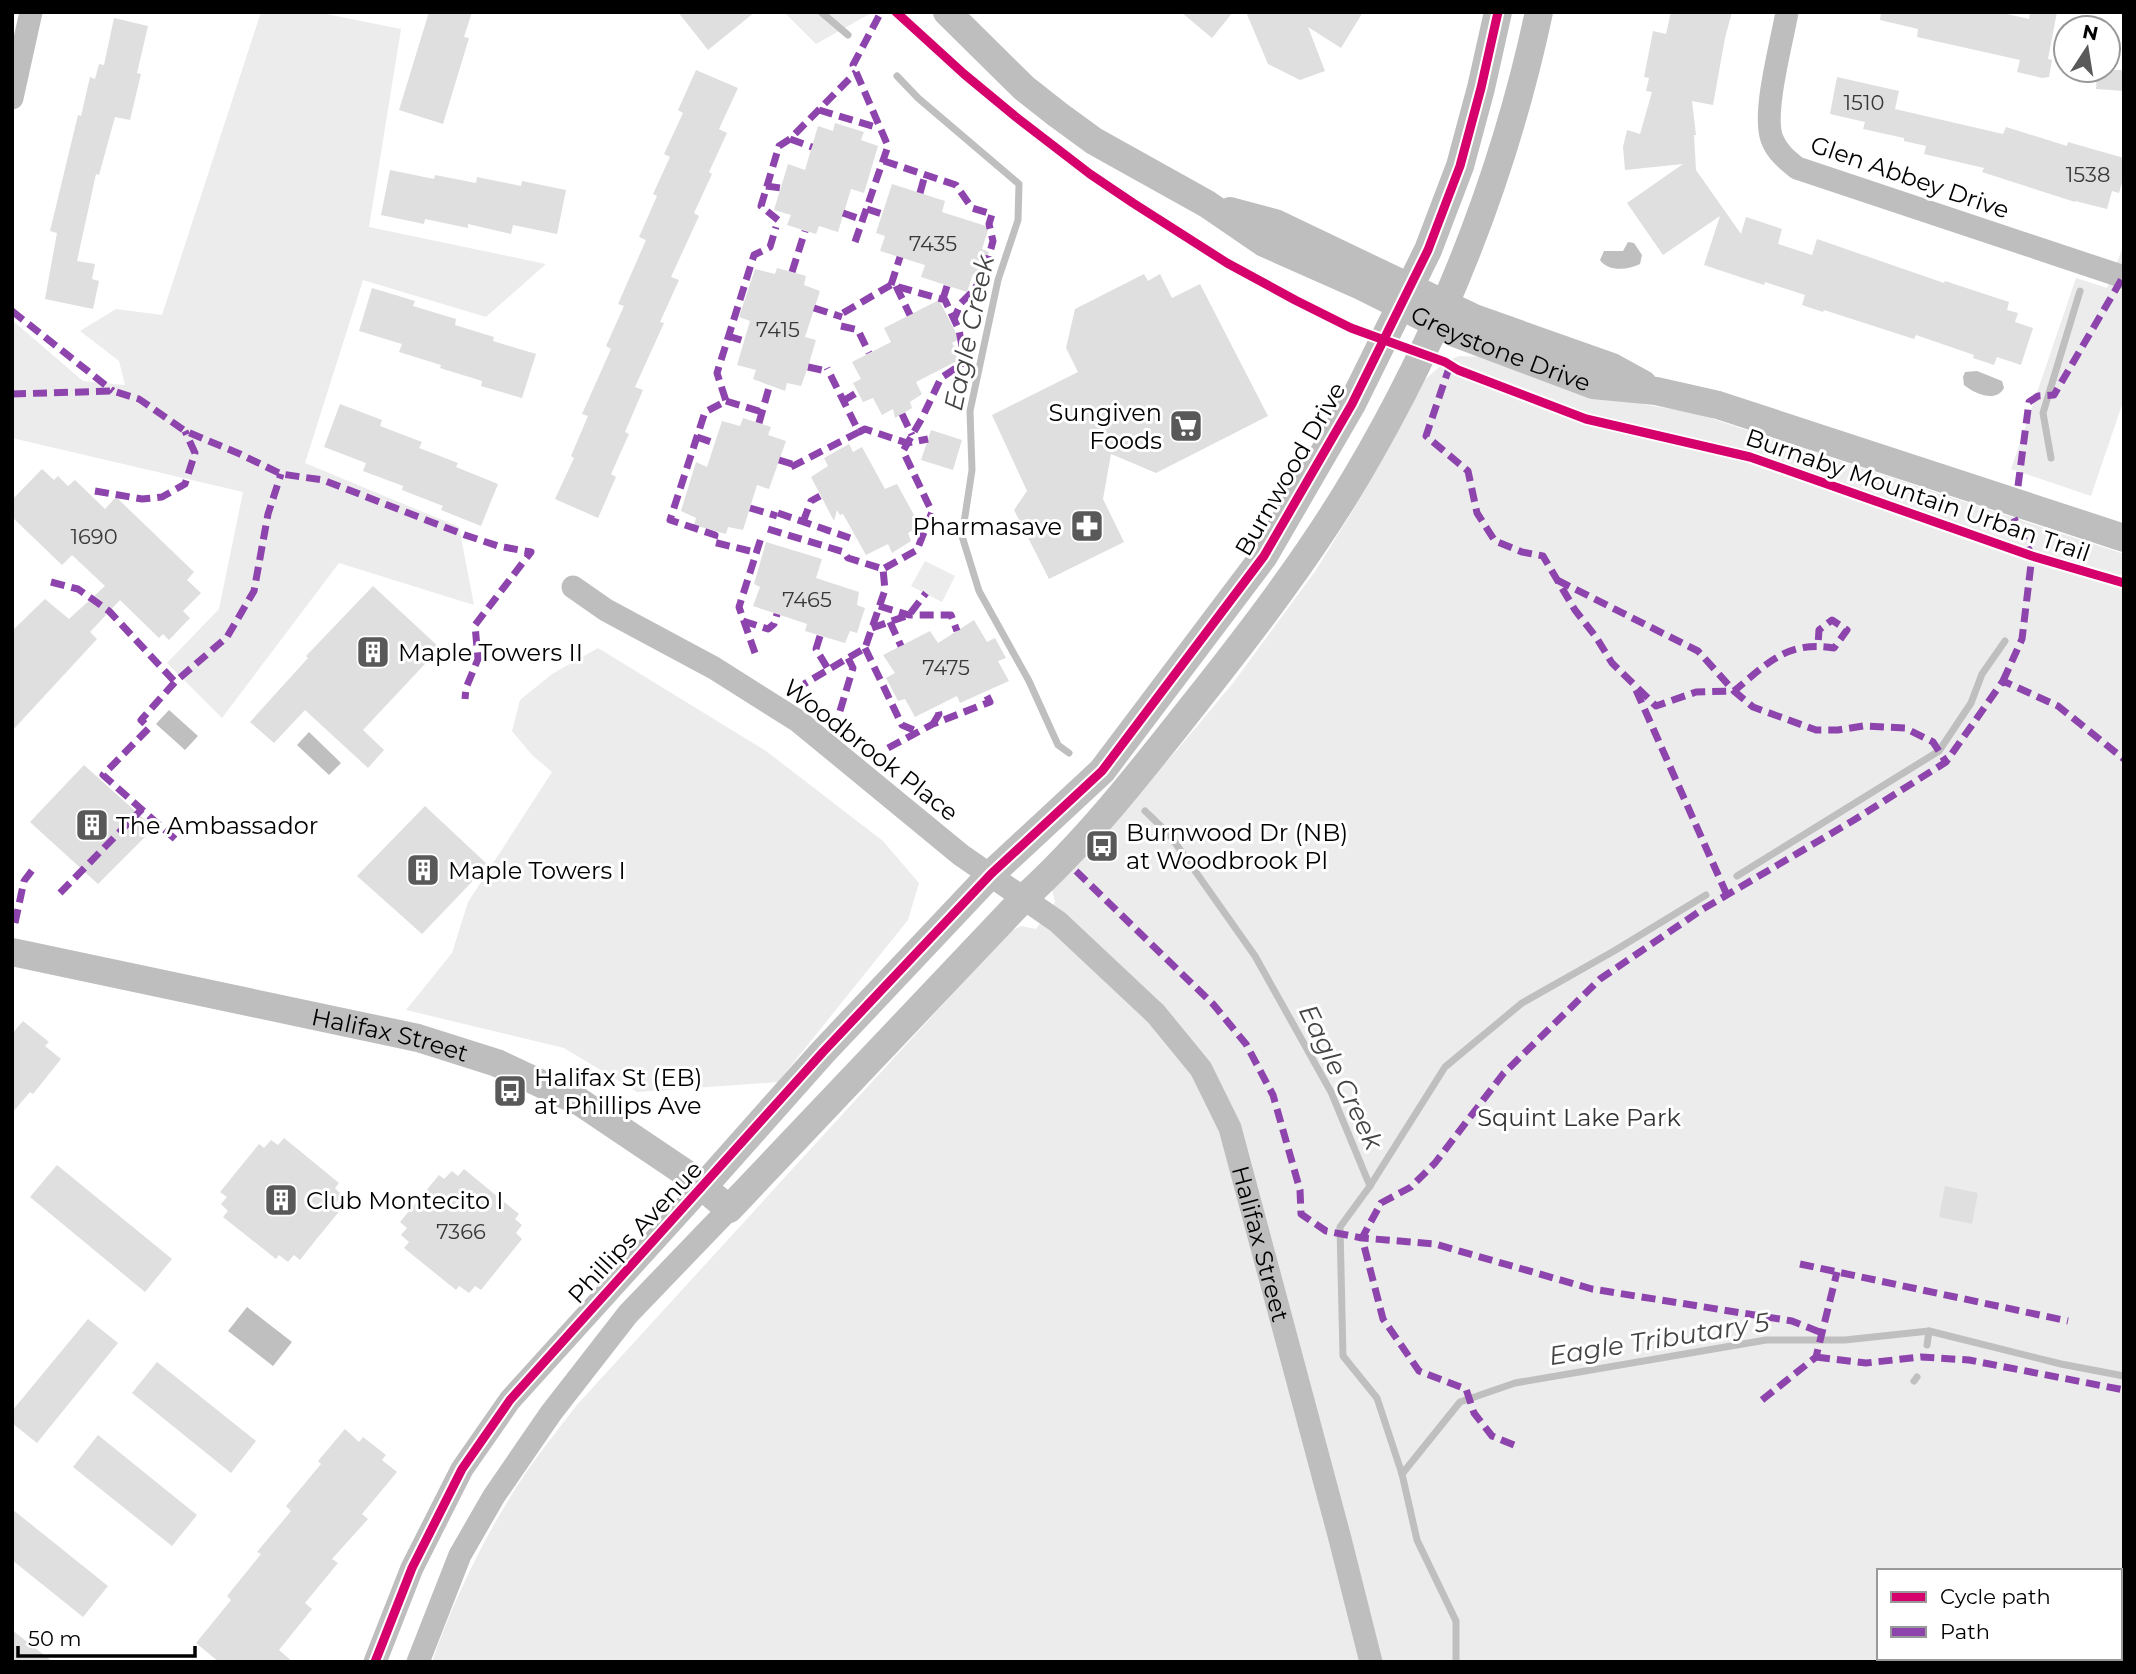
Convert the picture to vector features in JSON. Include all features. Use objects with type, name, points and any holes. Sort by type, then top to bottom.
[{"type":"street","points":[[12,98],[31,12]]},
{"type":"street","name":"Greystone Drive","points":[[947,12],[1024,88],[1058,114],[1123,158],[1207,204],[1264,243],[1407,298],[1441,314],[1474,318],[1612,367],[1656,391],[1718,405],[2124,538]]},
{"type":"street","name":"Burnwood Drive","points":[[992,874],[1102,771],[1264,556],[1304,489],[1407,298],[1428,250],[1460,166],[1498,12]]},
{"type":"street","points":[[1024,898],[1125,790],[1238,649],[1299,566],[1355,480],[1441,314],[1490,188],[1524,74],[1539,12]]},
{"type":"street","name":"Glen Abbey Drive","points":[[1787,12],[1770,109],[1771,138],[1782,156],[1797,168],[2124,277]]},
{"type":"street","name":"Woodbrook Place","points":[[573,587],[606,610],[714,668],[798,721],[961,855],[1024,898]]},
{"type":"street","name":"Phillips Avenue","points":[[375,1662],[418,1556],[462,1469],[503,1410],[579,1321],[823,1052],[992,874]]},
{"type":"street","name":"Phillips Avenue","points":[[418,1662],[460,1555],[494,1496],[551,1413],[628,1314],[1024,898]]},
{"type":"street","name":"Halifax Street","points":[[1024,898],[1059,922],[1156,1014],[1201,1069],[1230,1128],[1371,1662]]},
{"type":"street","name":"Halifax Street","points":[[12,952],[418,1038],[497,1063],[580,1102],[703,1187],[729,1209]]},
{"type":"green space","points":[[261,12],[316,12],[401,29],[369,227],[546,264],[486,317],[363,280],[305,463],[459,527],[474,605],[339,563],[222,718],[167,663],[219,609],[243,492],[12,438],[12,320],[83,381],[125,385],[119,361],[80,331],[116,309],[162,315]]},
{"type":"green space","points":[[784,12],[873,12],[816,44]]},
{"type":"green space","points":[[2124,244],[2124,399],[2091,496],[2011,469],[2076,278],[2107,288]]},
{"type":"green space","name":"Squint Lake Park","points":[[1459,356],[1483,357],[1624,401],[1695,413],[2124,554],[2124,1662],[432,1662],[461,1590],[496,1521],[529,1468],[575,1407],[1009,932],[1021,926],[1036,929],[1055,902],[1052,890],[1233,683],[1316,570],[1364,492],[1422,382],[1445,362]]},
{"type":"green space","points":[[925,561],[955,576],[942,602],[911,586]]},
{"type":"green space","points":[[598,648],[766,751],[883,841],[919,883],[908,920],[778,1082],[637,1092],[564,1048],[406,1010],[452,953],[468,902],[552,772],[532,755],[512,731],[520,700],[552,674]]},
{"type":"shaded area","points":[[1628,242],[1634,243],[1642,255],[1640,264],[1618,269],[1608,267],[1600,260],[1604,251],[1623,251]]},
{"type":"shaded area","points":[[1977,371],[2002,381],[2004,388],[1996,395],[1985,396],[1964,385],[1965,372]]},
{"type":"shaded area","points":[[169,710],[198,736],[185,750],[156,724]]},
{"type":"shaded area","points":[[309,732],[341,763],[329,775],[297,745]]},
{"type":"shaded area","points":[[247,1307],[292,1342],[273,1366],[228,1331]]},
{"type":"building","points":[[429,12],[472,12],[464,37],[469,38],[443,124],[399,110]]},
{"type":"building","points":[[678,12],[755,12],[708,50]]},
{"type":"building","points":[[1181,12],[1233,12],[1212,38]]},
{"type":"building","points":[[1246,12],[1363,12],[1341,48],[1308,27],[1325,71],[1300,80],[1268,64]]},
{"type":"building","points":[[1671,12],[1732,12],[1713,105],[1692,101],[1696,170],[1741,234],[1746,217],[1782,229],[1778,244],[1812,255],[1817,239],[1944,283],[1945,281],[2009,302],[2007,310],[2018,313],[2015,322],[2033,328],[2021,365],[1997,357],[1994,365],[1973,358],[1974,355],[1916,335],[1914,339],[1824,310],[1823,312],[1802,305],[1805,295],[1704,265],[1720,216],[1663,255],[1627,203],[1683,164],[1625,170],[1623,147],[1627,130],[1640,134],[1652,92],[1646,91],[1649,78],[1644,77],[1653,31],[1666,34]]},
{"type":"building","points":[[1881,12],[1998,12],[2029,19],[2030,12],[2057,12],[2052,14],[2052,38],[2048,59],[2052,60],[2049,77],[2017,72],[2020,60],[1917,37],[1918,29],[1880,20]]},
{"type":"building","points":[[114,18],[148,26],[137,73],[141,74],[130,120],[115,117],[99,175],[96,174],[77,261],[95,264],[92,279],[99,281],[93,309],[45,299],[57,233],[50,231],[78,115],[81,116],[90,77],[95,79],[99,64],[104,65]]},
{"type":"building","points":[[696,70],[738,88],[719,129],[727,133],[694,213],[699,216],[671,277],[679,280],[660,322],[664,323],[635,387],[643,390],[625,432],[629,434],[611,474],[616,477],[598,518],[555,499],[574,458],[571,456],[588,416],[582,414],[611,349],[606,346],[624,306],[618,304],[646,240],[639,237],[657,196],[653,194],[670,157],[664,154],[683,113],[678,110]]},
{"type":"building","points":[[2124,70],[2124,91],[2096,89],[2096,84],[2122,84]]},
{"type":"building","points":[[1837,77],[1899,91],[1895,109],[2003,134],[2006,127],[2067,146],[2068,142],[2124,158],[2124,176],[2119,193],[2112,191],[2107,209],[2075,202],[1982,172],[1984,168],[1924,154],[1926,146],[1904,141],[1904,138],[1863,129],[1865,122],[1830,114]]},
{"type":"building","points":[[835,123],[864,132],[861,140],[878,146],[864,193],[851,189],[838,232],[819,226],[816,234],[787,225],[791,215],[774,210],[788,164],[805,170],[818,126],[833,131]]},
{"type":"building","points":[[390,170],[434,179],[435,175],[476,183],[477,177],[521,186],[522,181],[566,190],[557,234],[513,225],[511,234],[468,224],[468,228],[425,219],[424,224],[381,215]]},
{"type":"building","points":[[892,184],[945,201],[942,212],[989,227],[982,249],[989,252],[981,277],[973,274],[967,292],[921,277],[925,265],[880,251],[885,236],[876,233]]},
{"type":"building","points":[[777,268],[806,276],[804,285],[820,291],[805,337],[816,340],[808,367],[801,386],[787,383],[785,391],[753,379],[756,370],[737,365],[750,321],[739,317],[755,269],[775,274]]},
{"type":"building","points":[[1144,274],[1148,281],[1160,274],[1172,298],[1200,284],[1268,416],[1156,473],[1111,454],[1103,499],[1124,542],[1049,579],[1014,510],[1027,491],[992,415],[1078,372],[1066,348],[1075,309]]},
{"type":"building","points":[[372,288],[415,301],[413,306],[456,319],[455,325],[494,337],[493,341],[536,354],[522,398],[481,386],[482,381],[399,352],[402,344],[359,331]]},
{"type":"building","points":[[939,300],[959,339],[952,343],[961,359],[916,382],[922,394],[910,402],[912,408],[895,418],[893,409],[882,415],[873,398],[863,402],[853,383],[861,379],[852,362],[891,342],[884,328]]},
{"type":"building","points":[[340,404],[382,420],[380,426],[422,442],[419,448],[458,463],[456,467],[498,484],[481,526],[441,510],[443,506],[402,490],[403,486],[363,471],[366,463],[324,447]]},
{"type":"building","points":[[743,418],[771,427],[768,435],[786,441],[769,489],[757,485],[743,530],[728,527],[726,534],[694,525],[696,518],[681,511],[696,462],[707,467],[722,421],[740,426]]},
{"type":"building","points":[[931,430],[962,440],[953,470],[921,460]]},
{"type":"building","points":[[849,444],[853,452],[862,447],[885,489],[897,484],[920,526],[908,533],[911,541],[892,553],[888,544],[866,555],[843,514],[840,515],[837,510],[834,521],[811,477],[828,466],[824,458]]},
{"type":"building","points":[[42,469],[54,480],[58,476],[68,486],[75,480],[105,509],[116,497],[194,572],[187,580],[201,593],[183,611],[190,618],[169,640],[163,634],[159,638],[120,600],[90,632],[97,639],[12,731],[12,631],[45,599],[69,619],[105,586],[72,555],[62,565],[12,517],[12,500]]},
{"type":"building","points":[[766,542],[822,559],[816,578],[859,592],[857,605],[865,608],[857,633],[850,631],[845,643],[805,631],[807,624],[753,606],[760,587],[754,584]]},
{"type":"building","name":"Maple Towers II","points":[[373,586],[440,648],[363,730],[384,750],[368,768],[305,710],[274,743],[250,722],[308,658],[306,656]]},
{"type":"building","points":[[974,620],[987,642],[995,638],[1006,658],[998,661],[1009,681],[960,703],[957,696],[915,717],[905,699],[898,701],[886,678],[895,673],[883,655],[930,631],[938,643]]},
{"type":"building","name":"The Ambassador","points":[[84,765],[154,828],[98,884],[30,822]]},
{"type":"building","name":"Maple Towers I","points":[[425,806],[488,865],[422,934],[357,876]]},
{"type":"building","points":[[23,1021],[49,1042],[45,1046],[61,1059],[33,1094],[30,1092],[12,1113],[12,1034]]},
{"type":"building","name":"Club Montecito I","points":[[284,1138],[339,1183],[335,1188],[342,1195],[336,1203],[342,1208],[300,1260],[294,1255],[288,1262],[279,1255],[276,1259],[223,1217],[228,1211],[221,1204],[227,1197],[220,1192],[259,1144],[264,1148],[271,1140],[278,1145]]},
{"type":"building","points":[[57,1165],[172,1259],[145,1292],[30,1197]]},
{"type":"building","points":[[464,1169],[519,1214],[515,1219],[522,1225],[516,1233],[522,1239],[481,1290],[475,1286],[469,1293],[459,1286],[456,1290],[404,1248],[409,1242],[401,1235],[407,1228],[400,1222],[439,1175],[444,1179],[452,1171],[458,1176]]},
{"type":"building","points":[[1945,1186],[1978,1193],[1972,1224],[1939,1217]]},
{"type":"building","points":[[88,1319],[118,1343],[37,1443],[12,1423],[12,1411]]},
{"type":"building","points":[[157,1362],[256,1441],[231,1473],[132,1393]]},
{"type":"building","points":[[345,1429],[359,1442],[363,1437],[386,1455],[382,1460],[397,1472],[362,1514],[368,1519],[332,1559],[338,1563],[305,1603],[312,1609],[279,1650],[293,1662],[219,1662],[196,1643],[231,1600],[227,1596],[261,1554],[257,1552],[291,1511],[286,1506],[321,1464],[318,1461]]},
{"type":"building","points":[[98,1435],[197,1515],[172,1546],[73,1467]]},
{"type":"building","points":[[12,1509],[108,1586],[83,1617],[12,1560]]},
{"type":"building","points":[[12,1630],[53,1662],[12,1662]]},
{"type":"waterway","name":"Eagle Creek","points":[[821,12],[848,35]]},
{"type":"waterway","name":"Eagle Creek","points":[[897,76],[918,98],[1019,184],[1018,220],[998,280],[970,411],[972,470],[962,536],[979,591],[1029,681],[1058,745],[1069,753]]},
{"type":"waterway","points":[[2051,458],[2043,413],[2080,291]]},
{"type":"waterway","points":[[1737,876],[1939,751],[1971,703],[1982,674],[2005,641]]},
{"type":"waterway","name":"Eagle Creek","points":[[1145,811],[1169,834],[1255,956],[1331,1092],[1370,1186]]},
{"type":"waterway","name":"Eagle Creek","points":[[1456,1662],[1456,1621],[1417,1540],[1402,1474],[1377,1398],[1343,1356],[1340,1227],[1370,1186],[1445,1067],[1522,1003],[1706,895]]},
{"type":"waterway","points":[[1927,1345],[1929,1331]]},
{"type":"waterway","name":"Eagle Tributary 5","points":[[1402,1474],[1460,1402],[1515,1383],[1766,1340],[1845,1340],[1929,1331],[2061,1364],[2124,1376]]},
{"type":"waterway","points":[[1914,1381],[1917,1377]]},
{"type":"marked path","points":[[855,242],[888,146],[853,65],[881,12]]},
{"type":"marked path","points":[[778,220],[761,206],[779,146],[790,139],[856,72]]},
{"type":"marked path","points":[[819,110],[879,128]]},
{"type":"marked path","points":[[790,139],[812,147]]},
{"type":"marked path","points":[[884,161],[956,185],[972,208],[992,214],[989,224],[993,241],[984,274],[974,290],[961,303],[954,319]]},
{"type":"marked path","points":[[920,193],[925,175]]},
{"type":"marked path","points":[[766,186],[781,188]]},
{"type":"marked path","points":[[867,209],[882,214]]},
{"type":"marked path","points":[[843,213],[863,220]]},
{"type":"marked path","points":[[750,551],[713,542],[715,535],[670,520],[705,412],[726,401],[717,373],[754,255],[770,247],[776,227]]},
{"type":"marked path","points":[[792,272],[805,231]]},
{"type":"marked path","points":[[891,285],[900,257]]},
{"type":"marked path","points":[[2018,486],[2029,402],[2038,396],[2054,395],[2123,277]]},
{"type":"marked path","points":[[843,313],[891,285],[945,300],[959,330],[965,362],[941,378],[903,451],[932,512],[917,550],[883,569]]},
{"type":"marked path","points":[[896,286],[910,315]]},
{"type":"marked path","points":[[943,299],[947,286]]},
{"type":"marked path","points":[[814,308],[842,317]]},
{"type":"marked path","points":[[12,311],[113,391]]},
{"type":"marked path","points":[[841,326],[858,330],[869,353]]},
{"type":"marked path","points":[[728,336],[744,341]]},
{"type":"marked path","points":[[1450,365],[1426,436],[1468,471],[1477,513],[1495,541],[1522,552],[1543,556],[1575,610],[1612,663],[1656,706],[1696,692],[1734,691],[1753,707],[1816,730],[1863,726],[1905,728],[1933,742],[1946,762]]},
{"type":"marked path","points":[[808,367],[826,371]]},
{"type":"marked path","points":[[791,467],[859,432],[827,368]]},
{"type":"marked path","points":[[759,423],[770,384]]},
{"type":"marked path","points":[[12,394],[113,391],[139,399],[185,431],[281,474],[323,480],[465,535],[498,546],[531,552],[475,625],[478,659],[466,688],[465,699]]},
{"type":"marked path","points":[[843,401],[858,392]]},
{"type":"marked path","points":[[726,401],[762,412]]},
{"type":"marked path","points":[[902,414],[912,435]]},
{"type":"marked path","points":[[859,432],[865,429],[907,443],[928,439]]},
{"type":"marked path","points":[[95,491],[142,499],[162,497],[185,484],[195,453],[185,431]]},
{"type":"marked path","points":[[697,437],[714,443]]},
{"type":"marked path","points":[[779,460],[792,464]]},
{"type":"marked path","points":[[175,839],[103,775],[149,728],[141,720],[175,682],[227,637],[254,591],[268,514],[281,474]]},
{"type":"marked path","points":[[803,522],[811,501],[820,496]]},
{"type":"marked path","points":[[750,508],[777,516]]},
{"type":"marked path","points":[[778,513],[850,538]]},
{"type":"marked path","points":[[2003,681],[2022,639],[2032,556],[2014,518]]},
{"type":"marked path","points":[[768,529],[844,552],[848,558],[883,569],[885,590],[865,648],[804,684]]},
{"type":"marked path","points":[[755,653],[739,607],[761,538]]},
{"type":"marked path","points":[[1557,580],[1698,651],[1734,691],[1768,663],[1790,651],[1818,646],[1834,648],[1847,630],[1832,620],[1819,630],[1818,645]]},
{"type":"marked path","points":[[51,582],[78,589],[109,611],[175,682]]},
{"type":"marked path","points":[[872,628],[909,615],[926,593]]},
{"type":"marked path","points":[[879,606],[909,615],[951,615],[957,631]]},
{"type":"marked path","points":[[743,621],[768,629],[774,624],[777,614]]},
{"type":"marked path","points":[[890,622],[901,646]]},
{"type":"marked path","points":[[820,636],[816,649],[828,669]]},
{"type":"marked path","points":[[865,648],[902,725],[918,732]]},
{"type":"marked path","points":[[840,711],[853,668],[848,658]]},
{"type":"marked path","points":[[1514,1445],[1492,1436],[1474,1413],[1466,1389],[1419,1371],[1383,1319],[1362,1238],[1381,1203],[1411,1187],[1435,1163],[1503,1074],[1600,979],[1703,909],[1946,762],[2003,681],[2058,706],[2124,759]]},
{"type":"marked path","points":[[1636,690],[1727,895]]},
{"type":"marked path","points":[[888,748],[933,724],[990,702],[985,692]]},
{"type":"marked path","points":[[933,724],[939,714],[937,706]]},
{"type":"marked path","points":[[60,893],[142,809]]},
{"type":"marked path","points":[[15,923],[24,881],[33,869]]},
{"type":"marked path","points":[[1076,871],[1213,1004],[1246,1044],[1273,1095],[1300,1190],[1301,1214],[1326,1231],[1362,1238],[1435,1244],[1592,1289],[1792,1321],[1822,1333]]},
{"type":"marked path","points":[[1800,1264],[2068,1321]]},
{"type":"marked path","points":[[1762,1400],[1816,1357],[1837,1272]]},
{"type":"marked path","points":[[1816,1357],[1866,1363],[1921,1357],[1969,1360],[2124,1390]]},
{"type":"cycle path","name":"Burnaby Mountain Urban Trail","points":[[896,12],[964,74],[1090,174],[1227,263],[1351,328],[1445,362],[1458,370],[1586,419],[1750,457],[2032,556],[2124,583]]},
{"type":"cycle path","points":[[375,1662],[412,1568],[462,1469],[510,1400],[823,1052],[991,874],[1102,771],[1264,556],[1352,404],[1428,250],[1460,166],[1498,12]]},
{"type":"place","name":"Sungiven Foods","points":[[1186,426]]},
{"type":"place","name":"Pharmasave","points":[[1087,526]]},
{"type":"place","name":"Maple Towers II","points":[[373,652]]},
{"type":"place","name":"The Ambassador","points":[[92,825]]},
{"type":"place","name":"Burnwood Dr (NB) at Woodbrook Pl","points":[[1102,846]]},
{"type":"place","name":"Maple Towers I","points":[[423,870]]},
{"type":"place","name":"Halifax St (EB) at Phillips Ave","points":[[510,1091]]},
{"type":"place","name":"Club Montecito I","points":[[281,1200]]}]
